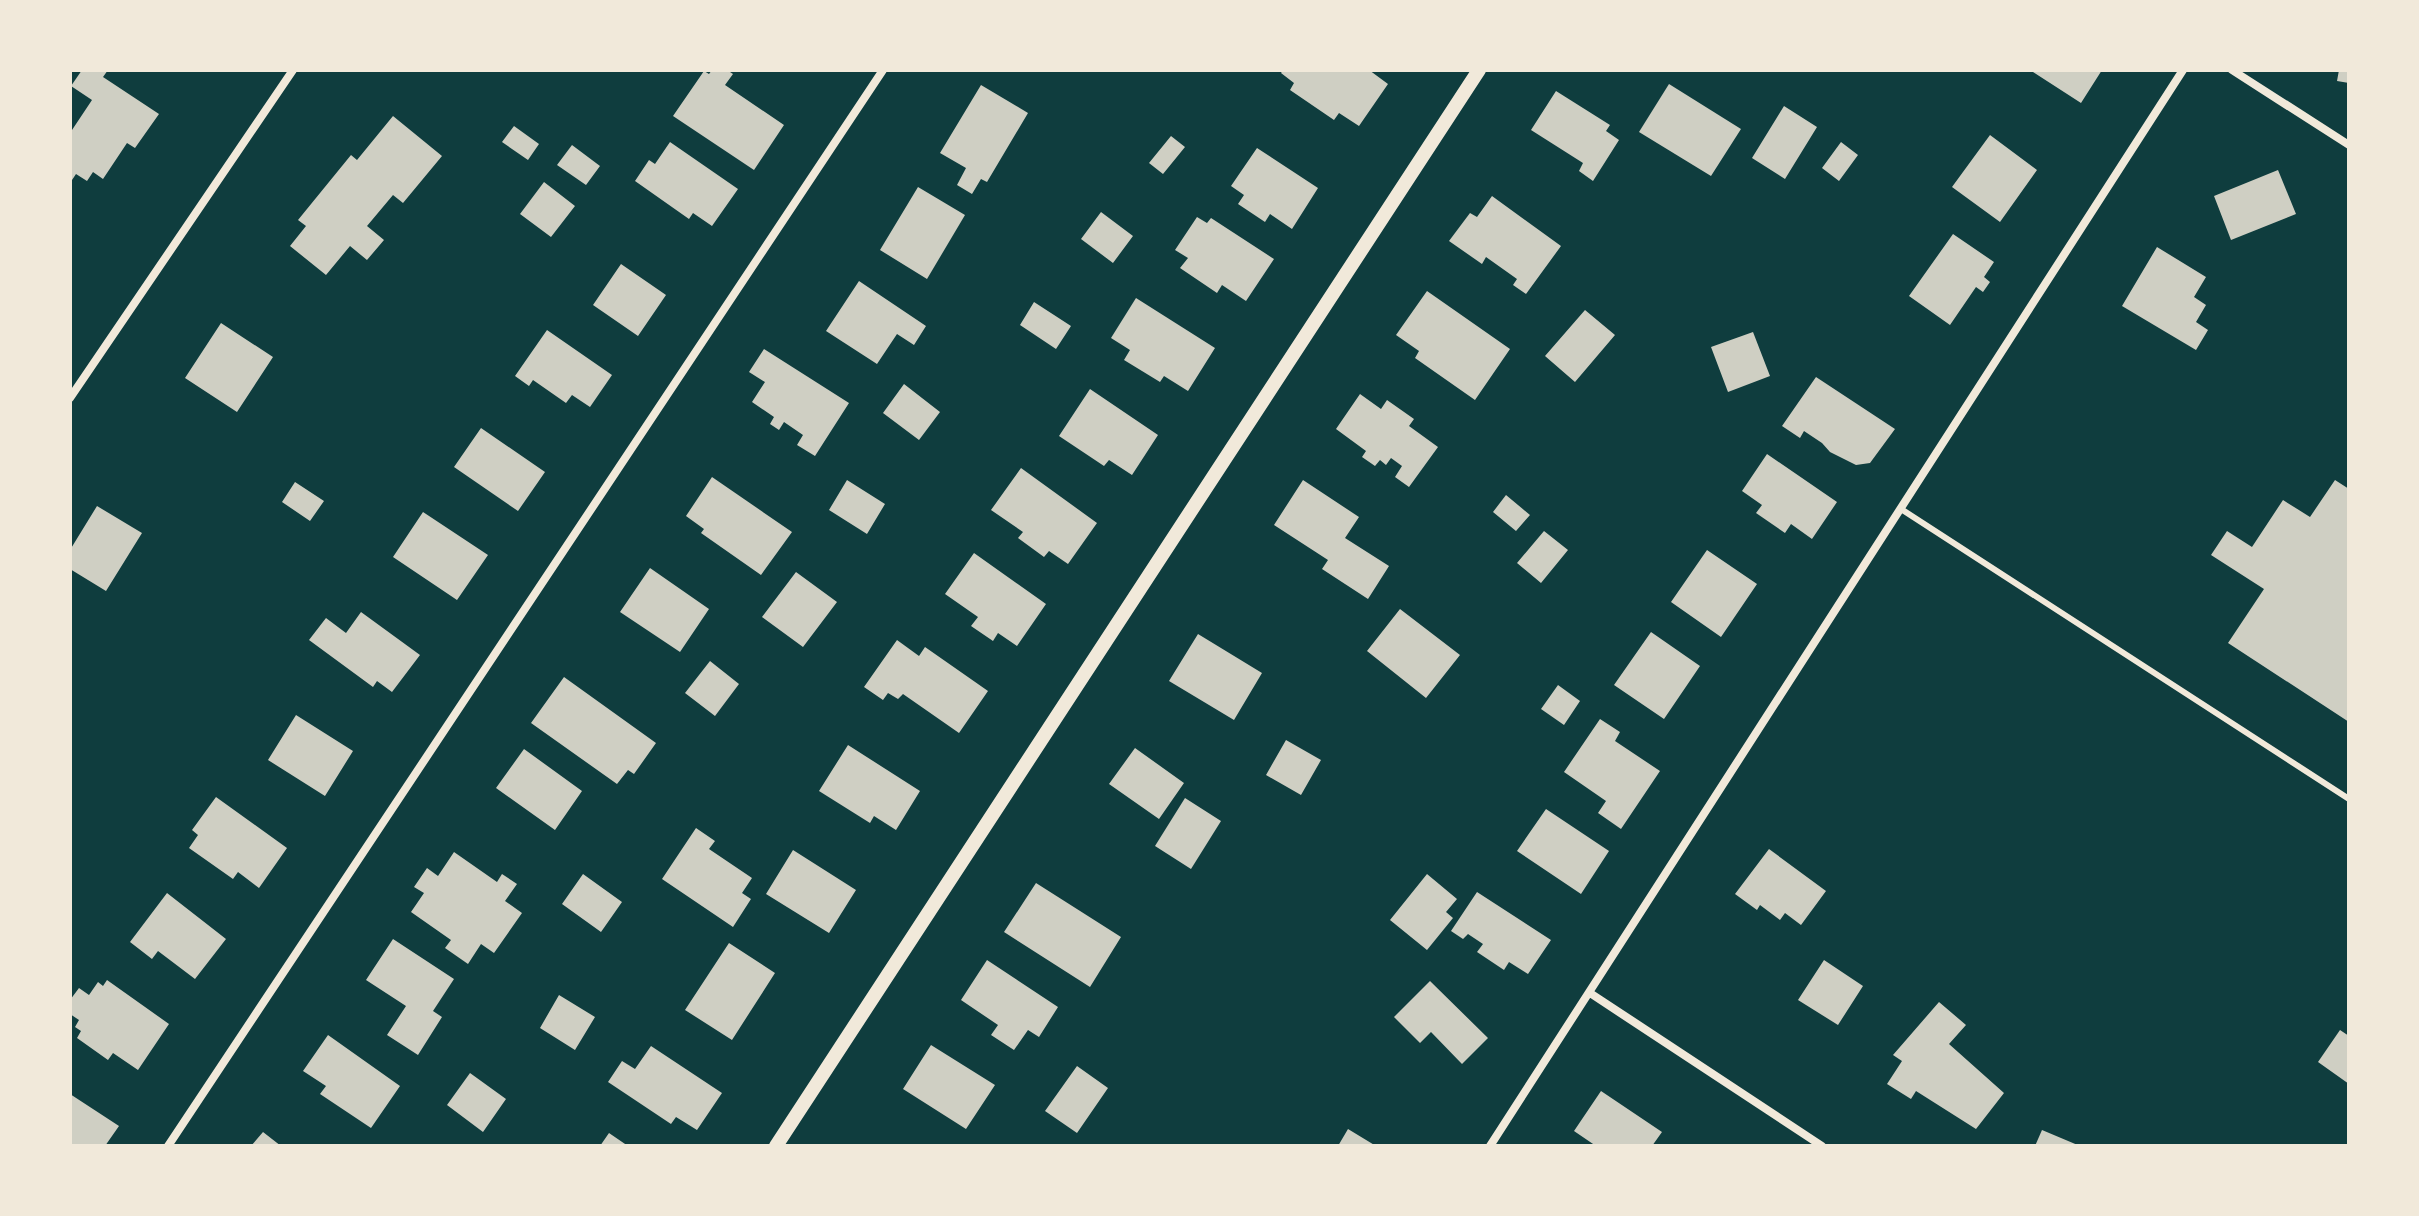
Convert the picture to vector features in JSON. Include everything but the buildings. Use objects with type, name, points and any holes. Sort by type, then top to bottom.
[{"type":"street","points":[[70,398],[293,70]]},
{"type":"street","points":[[168,1146],[883,70]]},
{"type":"street","points":[[776,1146],[1479,70]]},
{"type":"street","points":[[1490,1146],[2183,70]]},
{"type":"street","points":[[2232,70],[2349,145]]},
{"type":"street","points":[[1590,993],[1822,1146]]},
{"type":"lane","points":[[1901,509],[2349,799]]}]
